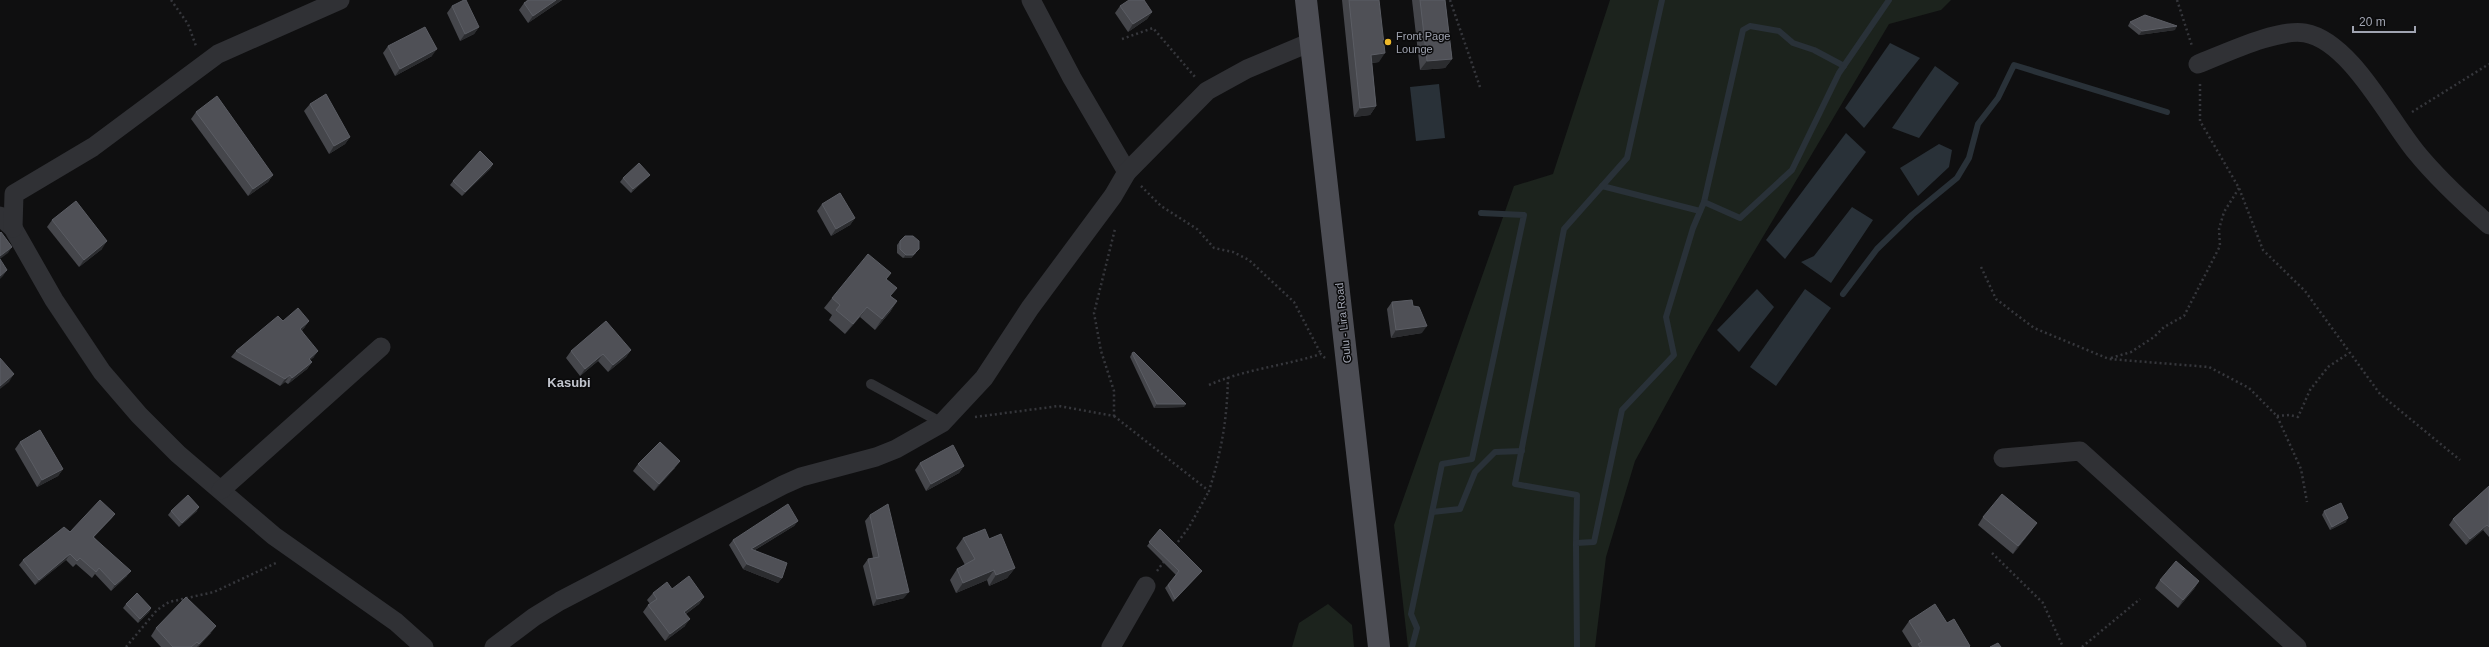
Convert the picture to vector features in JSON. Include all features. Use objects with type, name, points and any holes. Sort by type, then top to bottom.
[{"type":"main road","name":"Gulu - Lira Road","points":[[1306,0],[1312,42],[1379,647]]},
{"type":"street","points":[[340,0],[235,45],[203,65],[93,147],[7,197],[6,222],[54,300],[102,372],[161,437],[221,490],[296,552],[396,622],[424,647]]},
{"type":"street","points":[[1031,0],[1072,78],[1127,172]]},
{"type":"street","points":[[2198,64],[2257,41],[2296,32],[2306,33],[2338,49],[2358,70],[2416,152],[2445,184],[2489,224]]},
{"type":"street","points":[[494,647],[534,616],[560,601],[783,485],[801,477],[876,457],[896,449],[942,423],[984,378],[1030,308],[1113,196],[1127,172],[1207,91],[1247,69],[1312,42]]},
{"type":"street","points":[[221,490],[381,348]]},
{"type":"street","points":[[2003,458],[2080,451],[2297,647]]},
{"type":"street","points":[[1111,647],[1146,586]]},
{"type":"lane","points":[[871,384],[942,423]]},
{"type":"path","points":[[171,0],[188,24],[203,65]]},
{"type":"path","points":[[1450,0],[1480,88]]},
{"type":"path","points":[[2177,0],[2198,64],[2200,121],[2239,188],[2262,250],[2305,291],[2380,394],[2460,460]]},
{"type":"path","points":[[1122,39],[1152,28],[1207,91]]},
{"type":"path","points":[[2395,123],[2489,64]]},
{"type":"path","points":[[1127,172],[1160,206],[1197,229],[1214,248],[1233,252],[1254,265],[1294,302],[1321,354],[1350,385]]},
{"type":"path","points":[[2109,359],[2131,352],[2154,337],[2164,327],[2184,316],[2220,246],[2219,229],[2224,212],[2239,188]]},
{"type":"path","points":[[1113,196],[1114,235],[1094,313],[1101,350],[1114,391],[1114,416]]},
{"type":"path","points":[[1981,267],[1996,299],[2034,328],[2109,359],[2208,367],[2249,388],[2276,416],[2301,469],[2307,502]]},
{"type":"path","points":[[2276,416],[2290,415],[2298,417],[2310,390],[2328,367],[2349,352]]},
{"type":"path","points":[[1210,385],[1228,377],[1321,354]]},
{"type":"path","points":[[1173,548],[1189,527],[1209,491],[1221,451],[1227,409],[1228,377]]},
{"type":"path","points":[[942,423],[1000,412],[1059,406],[1114,416],[1209,491]]},
{"type":"path","points":[[126,647],[157,610],[170,602],[214,592],[296,552]]},
{"type":"path","points":[[1992,553],[2042,603],[2063,647]]},
{"type":"path","points":[[1146,586],[1169,554]]},
{"type":"path","points":[[2082,647],[2140,599]]},
{"type":"shaded area","points":[[1610,0],[1951,0],[1941,10],[1889,24],[1697,348],[1635,461],[1606,557],[1595,647],[1408,647],[1394,525],[1514,186],[1553,174]]},
{"type":"shaded area","points":[[1890,43],[1920,58],[1864,128],[1845,108]]},
{"type":"shaded area","points":[[1935,66],[1959,83],[1919,138],[1892,128]]},
{"type":"shaded area","points":[[1439,84],[1445,138],[1416,141],[1410,87]]},
{"type":"shaded area","points":[[1846,133],[1866,152],[1785,259],[1766,240]]},
{"type":"shaded area","points":[[1939,144],[1952,150],[1949,167],[1918,196],[1900,168]]},
{"type":"shaded area","points":[[1852,207],[1873,220],[1831,283],[1801,262],[1814,256]]},
{"type":"shaded area","points":[[1757,289],[1774,307],[1739,352],[1717,330]]},
{"type":"shaded area","points":[[1805,289],[1831,308],[1776,386],[1750,367]]},
{"type":"shaded area","points":[[1328,604],[1352,625],[1354,647],[1292,647],[1299,623]]},
{"type":"building","points":[[466,0],[479,27],[465,34],[452,6]]},
{"type":"building","points":[[529,0],[556,0],[533,16],[524,3]]},
{"type":"building","points":[[1129,0],[1144,0],[1152,12],[1133,24],[1120,6]]},
{"type":"building","points":[[1349,0],[1379,0],[1385,53],[1371,55],[1376,106],[1360,108]]},
{"type":"building","points":[[1420,0],[1445,0],[1452,59],[1427,61]]},
{"type":"building","points":[[2145,15],[2177,26],[2142,31],[2130,22]]},
{"type":"building","points":[[425,27],[437,49],[400,69],[388,46]]},
{"type":"building","points":[[326,94],[350,137],[334,146],[310,104]]},
{"type":"building","points":[[217,96],[273,175],[253,189],[196,112]]},
{"type":"building","points":[[480,151],[493,164],[465,192],[453,181]]},
{"type":"building","points":[[639,163],[650,175],[633,189],[623,178]]},
{"type":"building","points":[[840,193],[855,218],[836,229],[822,204]]},
{"type":"building","points":[[76,201],[107,241],[84,260],[52,220]]},
{"type":"building","points":[[1,232],[12,247],[0,256],[0,233]]},
{"type":"building","points":[[905,236],[913,236],[919,241],[919,249],[913,255],[906,255],[900,249],[900,241]]},
{"type":"building","points":[[868,254],[891,273],[886,279],[897,288],[890,296],[897,301],[882,319],[867,307],[853,324],[836,310],[840,305],[832,298]]},
{"type":"building","points":[[0,259],[7,270],[0,276]]},
{"type":"building","points":[[1412,300],[1413,306],[1419,307],[1427,326],[1396,330],[1392,302]]},
{"type":"building","points":[[298,308],[309,321],[300,329],[318,351],[309,359],[312,362],[292,378],[290,375],[285,379],[236,351],[278,316],[283,321]]},
{"type":"building","points":[[606,321],[631,350],[613,365],[603,354],[585,369],[571,351]]},
{"type":"building","points":[[1134,352],[1186,404],[1157,404],[1132,353]]},
{"type":"building","points":[[0,358],[14,374],[0,386]]},
{"type":"building","points":[[40,430],[63,469],[42,480],[20,442]]},
{"type":"building","points":[[660,442],[680,461],[659,484],[638,464]]},
{"type":"building","points":[[953,445],[964,466],[931,484],[920,463]]},
{"type":"building","points":[[2489,486],[2489,527],[2487,525],[2470,539],[2453,519]]},
{"type":"building","points":[[2002,494],[2037,523],[2018,546],[1983,517]]},
{"type":"building","points":[[188,495],[199,507],[182,523],[171,511]]},
{"type":"building","points":[[100,500],[115,514],[93,537],[131,571],[115,585],[99,568],[96,572],[80,558],[77,561],[70,554],[39,580],[23,560],[64,527],[70,532]]},
{"type":"building","points":[[2341,503],[2348,518],[2332,527],[2324,511]]},
{"type":"building","points":[[788,504],[798,521],[751,549],[787,563],[782,578],[747,564],[733,540]]},
{"type":"building","points":[[888,504],[909,592],[877,599],[868,559],[879,557],[870,515]]},
{"type":"building","points":[[985,529],[989,539],[1001,534],[1015,568],[996,575],[994,570],[963,583],[957,569],[975,559],[963,538]]},
{"type":"building","points":[[1160,529],[1202,571],[1175,599],[1168,585],[1179,571],[1149,542]]},
{"type":"building","points":[[2176,561],[2199,581],[2183,600],[2160,580]]},
{"type":"building","points":[[689,576],[704,597],[684,612],[690,619],[670,634],[648,605],[657,599],[653,593],[667,582],[672,589]]},
{"type":"building","points":[[137,593],[151,608],[140,619],[126,604]]},
{"type":"building","points":[[186,597],[216,626],[199,644],[197,642],[191,647],[173,647],[156,628]]},
{"type":"building","points":[[1935,604],[1947,623],[1954,619],[1970,646],[1969,647],[1920,647],[1918,644],[1922,642],[1909,621]]},
{"type":"building","points":[[1998,643],[2001,647],[1990,647]]},
{"type":"waterway","points":[[1576,543],[1577,495],[1515,484],[1564,229],[1627,158],[1662,0]]},
{"type":"waterway","points":[[1577,647],[1576,543],[1594,542],[1622,410],[1674,355],[1666,317],[1693,228],[1704,202],[1740,218],[1792,170],[1839,73],[1889,0]]},
{"type":"waterway","points":[[1704,202],[1743,30],[1750,26],[1779,31],[1793,43],[1814,50],[1844,66]]},
{"type":"waterway","points":[[1843,294],[1877,249],[1912,215],[1957,178],[1969,158],[1978,124],[1998,98],[2014,65],[2167,112]]},
{"type":"waterway","points":[[1602,186],[1700,211]]},
{"type":"waterway","points":[[1412,647],[1417,628],[1411,614],[1442,464],[1472,459],[1524,215],[1481,213]]},
{"type":"waterway","points":[[1432,512],[1460,509],[1475,472],[1495,452],[1522,451]]},
{"type":"place","name":"Front Page Lounge","points":[[1388,42]]},
{"type":"district","name":"Kasubi","points":[[569,382]]}]
